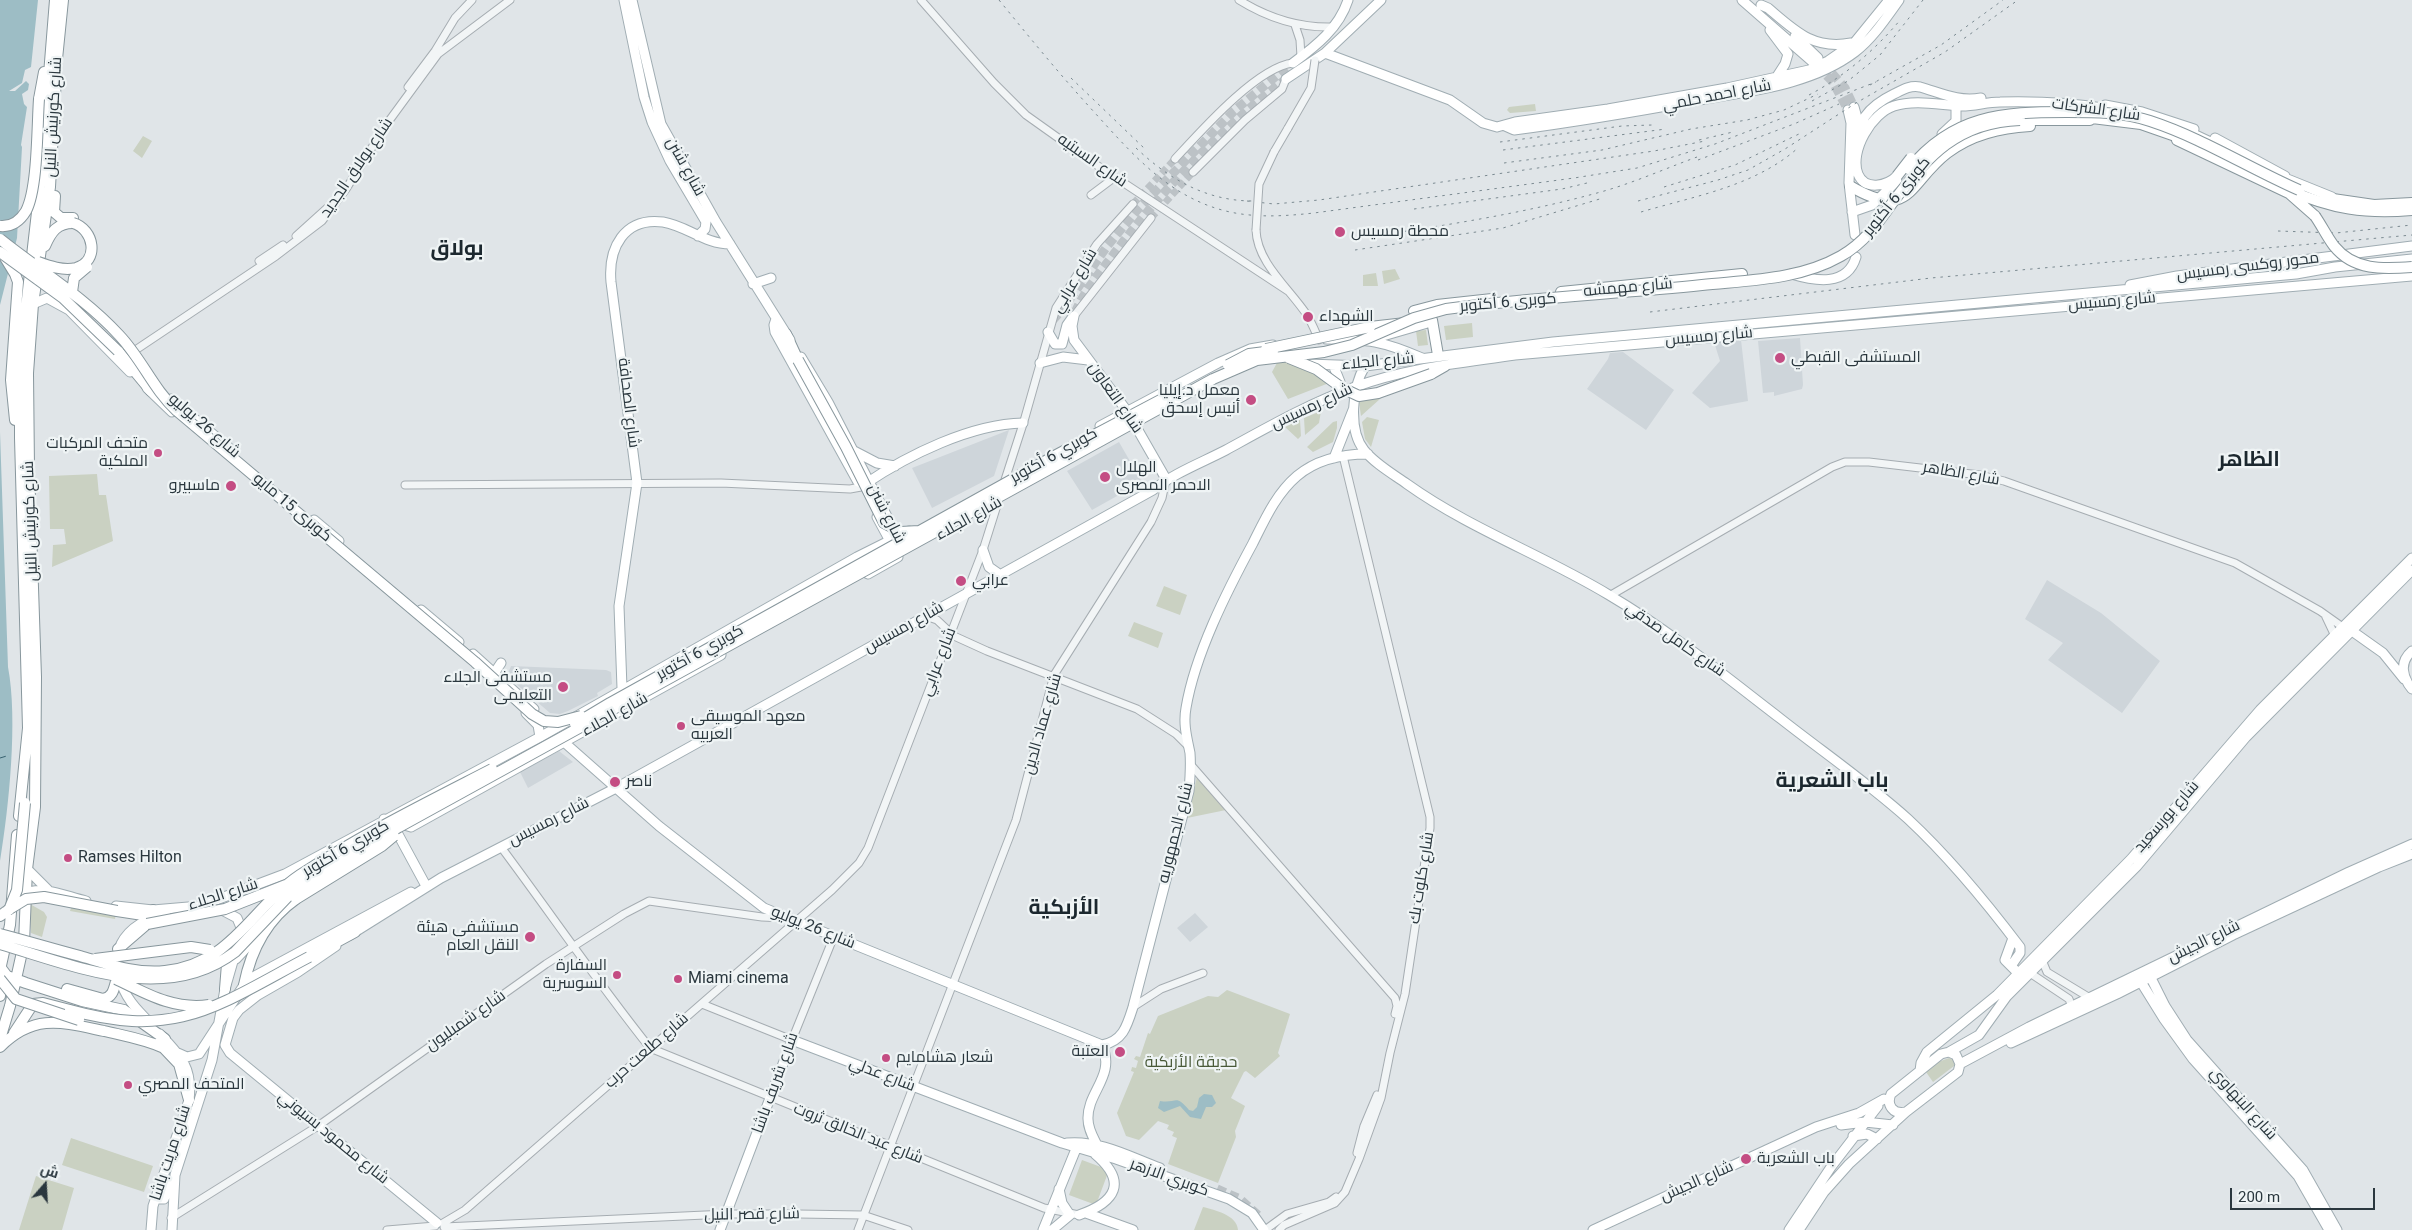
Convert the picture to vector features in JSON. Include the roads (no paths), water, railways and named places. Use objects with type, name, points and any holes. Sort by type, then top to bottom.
[{"type":"highway","name":"شارع كورنيش النيل","points":[[0,1039],[20,978],[26,926],[27,867],[32,841],[36,781],[34,587],[28,398],[33,304],[40,260],[50,52],[55,0]]},
{"type":"highway","name":"شارع كورنيش النيل","points":[[0,969],[10,925],[14,865],[27,746],[27,664],[20,438],[22,339],[45,186],[53,152],[57,59],[63,0]]},
{"type":"highway","points":[[0,226],[14,223],[26,210],[33,174],[39,99],[43,73],[50,52]]},
{"type":"highway","points":[[1850,186],[1880,198],[1899,199],[1909,194],[1936,162],[1972,138],[1998,130],[2030,126],[2074,126],[2087,116],[2074,107],[2020,106],[1976,113],[1936,134],[1919,148],[1896,176]]},
{"type":"highway","name":"كوبرى 6 أكتوبر","points":[[1398,325],[1435,311],[1466,306],[1743,281],[1811,270],[1843,255],[1864,239],[1922,165],[1942,146],[1963,134],[1987,125],[2012,120],[2116,113],[2151,121],[2188,136],[2281,182],[2317,196],[2374,205],[2412,200]]},
{"type":"highway","name":"كوبرى 6 أكتوبر","points":[[1414,311],[1429,306],[1464,301],[1767,272],[1809,264],[1832,254],[1862,232],[1918,159],[1948,133],[1972,122],[1997,115],[2087,116],[2128,125],[2164,135],[2316,206],[2356,216],[2376,218],[2412,215]]},
{"type":"highway","points":[[1681,283],[1766,276],[1812,268],[1845,252],[1869,231],[1920,163],[1940,144],[1968,127],[1997,120],[2027,117],[2106,118],[2141,124],[2192,143],[2291,191],[2337,208],[2375,212],[2412,210]]},
{"type":"highway","points":[[53,152],[57,165],[54,212],[61,218],[88,225],[94,231],[98,244],[93,261],[74,278],[77,293]]},
{"type":"highway","points":[[2289,194],[2315,216],[2333,245],[2346,258],[2378,269],[2412,267]]},
{"type":"highway","points":[[26,257],[62,268],[81,266],[89,257],[91,240],[84,228],[73,220]]},
{"type":"highway","points":[[40,260],[54,230],[58,226],[73,220]]},
{"type":"highway","points":[[0,239],[14,256],[75,302],[129,349],[168,396]]},
{"type":"highway","name":"كوبرى 15 مايو","points":[[0,239],[77,293],[127,344],[152,384],[177,411],[475,662],[532,714],[544,721],[565,722],[610,703]]},
{"type":"highway","points":[[1,253],[129,349],[151,391]]},
{"type":"highway","points":[[1,253],[16,274],[18,282],[11,380],[12,403],[20,438]]},
{"type":"highway","name":"كوبري 6 أكتوبر","points":[[0,934],[119,967],[150,972],[166,971],[198,962],[226,947],[287,885],[388,824],[567,729],[610,703],[1111,425],[1243,357],[1259,352],[1338,343],[1414,311]]},
{"type":"highway","points":[[1259,352],[1281,345],[1312,341],[1370,327],[1432,320],[1438,355]]},
{"type":"highway","name":"كوبري 6 أكتوبر","points":[[0,944],[107,974],[160,979],[183,976],[210,967],[235,952],[296,888],[392,823],[1192,390],[1249,362],[1324,352],[1352,345],[1398,325]]},
{"type":"highway","points":[[786,334],[884,523],[902,532],[922,530]]},
{"type":"highway","points":[[1284,356],[1316,369],[1342,388],[1358,396],[1378,393],[1431,374],[1444,366]]},
{"type":"highway","points":[[4,914],[17,890],[29,772],[27,746]]},
{"type":"highway","points":[[244,985],[252,956],[269,924],[296,899],[392,838],[392,823]]},
{"type":"highway","points":[[14,865],[16,870],[19,871],[27,867]]},
{"type":"highway","points":[[118,949],[147,924],[169,918],[225,909],[287,885]]},
{"type":"highway","points":[[4,914],[26,899],[44,897],[143,915],[153,910]]},
{"type":"highway","points":[[0,1047],[12,1036],[33,1004],[43,1003],[109,1020],[160,1022],[192,1015],[221,1004],[355,932]]},
{"type":"highway","points":[[94,960],[191,947],[210,950],[221,955],[227,964],[225,989]]},
{"type":"highway","points":[[0,969],[7,976],[103,999],[111,996],[118,975]]},
{"type":"highway","points":[[107,974],[167,1003],[194,1007],[221,1004]]},
{"type":"highway","points":[[20,978],[33,991],[70,1010]]},
{"type":"highway","points":[[20,978],[82,1001],[124,1010],[164,1043],[179,1064],[188,1100]]},
{"type":"highway","points":[[0,979],[9,993],[25,1003],[164,1043]]},
{"type":"highway","points":[[0,990],[0,996]]},
{"type":"highway","points":[[0,1009],[7,1020]]},
{"type":"highway","points":[[12,1036],[36,1024],[55,1022],[79,1025],[164,1043]]},
{"type":"main road","name":"شارع شنن","points":[[624,0],[658,138],[704,217],[706,226]]},
{"type":"main road","name":"شارع شنن","points":[[632,0],[646,84],[671,144],[753,284],[828,402],[869,481],[894,539]]},
{"type":"main road","points":[[1293,62],[1301,57],[1333,27],[1342,16],[1348,0]]},
{"type":"main road","points":[[1286,79],[1325,54],[1381,0]]},
{"type":"main road","points":[[1742,0],[1759,7],[1768,8],[1804,37],[1815,42],[1832,45],[1854,43]]},
{"type":"main road","name":"شارع احمد حلمي","points":[[1325,54],[1450,100],[1488,125],[1506,126],[1514,130],[1776,78],[1818,67],[1854,43],[1889,0]]},
{"type":"main road","name":"شارع احمد حلمي","points":[[1586,116],[1724,96],[1812,76],[1855,52],[1876,31],[1899,0]]},
{"type":"main road","points":[[1759,7],[1816,60]]},
{"type":"main road","points":[[1759,7],[1788,54],[1785,64],[1776,78]]},
{"type":"main road","points":[[1850,157],[1859,125],[1866,112],[1876,103],[1906,88],[1919,87],[1918,103]]},
{"type":"main road","name":"شارع الشركات","points":[[1919,87],[1956,102],[2010,96],[2088,103],[2142,112],[2209,134],[2283,175],[2330,194],[2376,201],[2412,200]]},
{"type":"main road","points":[[1852,212],[1872,205],[1923,149],[1953,125],[1958,116],[1956,102]]},
{"type":"main road","name":"شارع الشركات","points":[[1896,176],[1888,183],[1877,186],[1862,180],[1857,172],[1860,144],[1870,123],[1884,110],[1903,104],[1918,103],[2001,102],[2062,104],[2093,106],[2140,115],[2205,138],[2263,169],[2336,198],[2370,202],[2412,200]]},
{"type":"main road","points":[[1855,235],[1850,186],[1851,109],[1859,125]]},
{"type":"main road","points":[[2192,143],[2198,143],[2205,138]]},
{"type":"main road","points":[[2205,138],[2206,150]]},
{"type":"main road","name":"شارع الصحافة","points":[[622,688],[618,612],[638,483],[611,282],[612,254],[624,234],[642,224],[663,222],[716,243],[730,244]]},
{"type":"main road","points":[[698,236],[706,226],[716,222]]},
{"type":"main road","name":"محور روكسى رمسيس","points":[[2086,294],[2163,278],[2412,246]]},
{"type":"main road","name":"شارع مهمشه","points":[[1370,340],[1424,326],[1432,320],[1436,311],[1443,307],[1782,273],[1814,280],[1831,280],[1842,276],[1850,270],[1856,257]]},
{"type":"main road","name":"شارع رمسيس","points":[[1422,358],[1663,332],[2296,274],[2339,266],[2412,259]]},
{"type":"main road","points":[[40,260],[77,293],[129,349]]},
{"type":"main road","points":[[2379,278],[2375,269],[2382,261]]},
{"type":"main road","points":[[2339,266],[2345,274],[2343,281]]},
{"type":"main road","name":"شارع رمسيس","points":[[230,1053],[225,1045],[233,1018],[238,1010],[258,995],[326,954],[355,932],[441,878],[616,788],[1153,490],[1166,479],[1196,466],[1286,417],[1356,386],[1444,366],[1515,355],[2412,276]]},
{"type":"main road","points":[[753,284],[771,278]]},
{"type":"main road","points":[[69,310],[71,301],[77,293]]},
{"type":"main road","name":"شارع 26 يوليو","points":[[33,304],[47,298],[69,310],[169,409],[488,670],[538,725],[540,737]]},
{"type":"main road","points":[[1048,332],[1056,344],[1062,344],[1067,325],[1074,316]]},
{"type":"main road","name":"شارع التعاون","points":[[1074,316],[1074,340],[1128,411],[1166,479]]},
{"type":"main road","name":"شارع شنن","points":[[776,319],[774,325],[775,332],[861,487],[894,539],[906,553]]},
{"type":"main road","name":"شارع الجلاء","points":[[11,898],[26,892],[48,890],[82,900],[153,910],[170,910],[200,906],[285,874],[392,823],[622,688],[1218,363],[1250,349],[1319,340],[1370,340],[1393,346],[1422,358]]},
{"type":"main road","points":[[1273,345],[1321,365]]},
{"type":"main road","points":[[1040,363],[1063,357],[1088,360]]},
{"type":"main road","name":"شارع الجلاء","points":[[234,916],[253,897],[384,825],[392,823],[411,827],[1136,425],[1250,364],[1264,360],[1280,360],[1334,366],[1365,366],[1422,358]]},
{"type":"main road","points":[[1334,366],[1341,386],[1339,393]]},
{"type":"main road","name":"شارع كامل صدقي","points":[[1365,366],[1356,386],[1354,407],[1359,440],[1368,454],[1417,491],[1459,518],[1610,595],[1710,664],[1897,810],[1961,874],[2013,938],[2011,966]]},
{"type":"main road","name":"شارع 26 يوليو","points":[[168,396],[544,717],[550,720],[568,719]]},
{"type":"main road","points":[[1338,457],[1354,407]]},
{"type":"main road","points":[[861,487],[895,466],[976,430],[1004,423],[1023,423]]},
{"type":"main road","points":[[854,451],[871,461],[895,466]]},
{"type":"main road","name":"شارع الجمهوريه","points":[[1102,1045],[1114,1041],[1124,1032],[1187,800],[1191,765],[1185,723],[1187,701],[1213,625],[1238,570],[1273,505],[1286,486],[1309,468],[1338,457],[1368,454]]},
{"type":"main road","points":[[983,550],[986,562],[999,574]]},
{"type":"main road","name":"شارع بورسعيد","points":[[1887,1096],[1941,1054],[1949,1052],[1979,1035],[2007,996],[2136,866],[2246,737],[2348,630],[2412,558]]},
{"type":"main road","name":"شارع بورسعيد","points":[[1920,1071],[1922,1059],[1927,1052],[1997,995],[2011,966],[2131,859],[2255,715],[2335,636],[2348,630],[2412,570]]},
{"type":"main road","name":"شارع الظاهر","points":[[2348,630],[2383,653],[2412,689]]},
{"type":"main road","points":[[2404,679],[2404,662],[2412,651]]},
{"type":"main road","points":[[488,670],[501,663]]},
{"type":"main road","name":"شارع 26 يوليو","points":[[565,743],[659,826],[757,904],[784,918],[834,936],[1102,1045]]},
{"type":"main road","points":[[392,823],[425,884]]},
{"type":"main road","name":"شارع الجيش","points":[[1960,1064],[2029,1026],[2412,844]]},
{"type":"main road","name":"شارع الجيش","points":[[1999,1044],[2010,1043],[2141,982],[2233,935],[2379,867],[2412,854]]},
{"type":"main road","name":"شارع الجلاء","points":[[27,867],[48,890]]},
{"type":"main road","name":"شارع رمسيس","points":[[176,1051],[187,1057],[199,1054],[244,985],[260,972],[425,884],[441,878]]},
{"type":"main road","points":[[235,892],[229,905],[233,909],[240,908]]},
{"type":"main road","points":[[200,906],[226,911],[234,916]]},
{"type":"main road","points":[[118,975],[116,960],[118,949],[129,932],[143,922],[170,910]]},
{"type":"main road","name":"شارع مريت باشا","points":[[172,1230],[171,1218],[175,1175],[212,1060],[225,989],[242,930],[240,921],[234,916]]},
{"type":"main road","points":[[234,961],[269,924]]},
{"type":"main road","name":"شارع مريت باشا","points":[[118,975],[122,991],[128,1000],[164,1043],[176,1051],[190,1075],[188,1100],[155,1199],[152,1230]]},
{"type":"main road","name":"شارع البنهاوي","points":[[2150,976],[2165,1006],[2187,1040],[2304,1170],[2337,1230]]},
{"type":"main road","name":"شارع البنهاوي","points":[[2141,982],[2164,1019],[2193,1059],[2298,1176],[2329,1230]]},
{"type":"main road","name":"شارع عدلي","points":[[792,1040],[1062,1143]]},
{"type":"main road","name":"شارع شريف باشا","points":[[720,1230],[792,1040]]},
{"type":"main road","points":[[1052,1230],[1106,1201],[1116,1179],[1095,1148],[1088,1120],[1089,1109],[1105,1071],[1106,1058],[1102,1045]]},
{"type":"main road","points":[[1798,1230],[1832,1182],[1906,1112],[1956,1073],[1960,1064],[1958,1057],[1949,1052]]},
{"type":"main road","name":"شارع محمود بسيوني","points":[[230,1053],[439,1227]]},
{"type":"main road","points":[[1789,1230],[1854,1137],[1887,1096],[1891,1108],[1898,1112],[1906,1112]]},
{"type":"main road","name":"شارع الجيش","points":[[1593,1230],[1816,1127],[1860,1113],[1887,1096]]},
{"type":"main road","name":"شارع الجيش","points":[[1603,1230],[1818,1132],[1846,1124],[1865,1122],[1893,1125]]},
{"type":"main road","points":[[1846,1124],[1851,1128],[1854,1137]]},
{"type":"main road","points":[[1854,1137],[1867,1134],[1877,1139]]},
{"type":"main road","name":"كوبري الازهر","points":[[1062,1143],[1095,1148],[1216,1192],[1247,1209],[1265,1230]]},
{"type":"main road","points":[[1043,1230],[1077,1145]]},
{"type":"main road","points":[[155,1199],[164,1199],[175,1175]]},
{"type":"main road","points":[[1059,1189],[1062,1203],[1079,1214],[1120,1230]]},
{"type":"main road","points":[[1079,1214],[1133,1230]]},
{"type":"street","points":[[437,52],[455,18],[472,0]]},
{"type":"street","name":"شارع بولاق الجديد","points":[[129,349],[276,256],[322,221],[342,196],[386,125],[437,52],[510,0]]},
{"type":"street","name":"شارع السبتيه","points":[[921,0],[1023,111],[1115,178],[1286,288]]},
{"type":"street","points":[[1239,0],[1295,25],[1333,27]]},
{"type":"street","points":[[1295,25],[1300,40],[1301,57]]},
{"type":"street","points":[[1315,60],[1312,88],[1265,170],[1258,192],[1257,240],[1286,288],[1307,315],[1319,340]]},
{"type":"street","points":[[1176,159],[1198,134],[1242,93],[1278,66],[1293,62]]},
{"type":"street","points":[[1193,172],[1244,120],[1282,89],[1286,79]]},
{"type":"street","points":[[1091,195],[1115,178]]},
{"type":"street","name":"شارع عرابي","points":[[848,874],[866,852],[983,550],[1023,423],[1048,332],[1059,302],[1085,261],[1133,204]]},
{"type":"street","points":[[1074,316],[1151,218]]},
{"type":"street","name":"شارع كلوت بك","points":[[1265,1230],[1287,1214],[1329,1202],[1340,1192],[1352,1167],[1361,1135],[1385,1070],[1406,985],[1431,822],[1338,457]]},
{"type":"street","name":"شارع الظاهر","points":[[1610,595],[1832,467],[1856,461],[1974,474],[2004,481],[2235,563],[2320,611],[2348,630]]},
{"type":"street","name":"شارع عماد الدين","points":[[858,1230],[1016,820],[1054,675],[1151,522],[1162,498],[1166,479]]},
{"type":"street","points":[[405,484],[638,483],[763,484],[850,489],[861,487]]},
{"type":"street","name":"شارع الظاهر","points":[[2320,611],[2331,625],[2335,636]]},
{"type":"street","points":[[925,616],[937,620],[950,632],[987,651],[1054,675],[1137,709],[1176,734],[1188,746]]},
{"type":"street","points":[[1191,765],[1395,998],[1406,985]]},
{"type":"street","name":"شارع عبد الخالق ثروت","points":[[501,847],[575,946],[609,996],[650,1048],[889,1147],[1051,1211],[1079,1214]]},
{"type":"street","name":"شارع طلعت حرب","points":[[439,1227],[462,1213],[848,874]]},
{"type":"street","name":"شارع شمبليون","points":[[171,1218],[318,1126],[575,946],[649,901],[762,917],[784,918]]},
{"type":"street","name":"شارع شريف باشا","points":[[792,1040],[834,936]]},
{"type":"street","points":[[2042,960],[2047,972],[2090,998]]},
{"type":"street","points":[[1132,1007],[1161,989],[1203,973]]},
{"type":"street","points":[[2030,973],[2069,999],[2072,1007]]},
{"type":"street","name":"شارع كلوت بك","points":[[1279,1230],[1284,1225],[1330,1207],[1342,1196],[1355,1169],[1378,1107],[1397,1009],[1395,998]]},
{"type":"street","name":"شارع عدلي","points":[[702,1004],[792,1040]]},
{"type":"street","points":[[462,1213],[462,1220],[466,1225]]},
{"type":"street","name":"شارع قصر النيل","points":[[387,1230],[727,1214],[863,1215],[908,1230]]},
{"type":"water","points":[[0,0],[38,0],[31,67],[25,70],[22,83],[9,91],[15,91],[26,81],[29,84],[28,90],[22,94],[24,104],[27,107],[21,145],[17,238],[0,305]]},
{"type":"water","points":[[0,432],[12,737],[9,789],[0,861]]},
{"type":"water","points":[[1204,1094],[1212,1095],[1216,1103],[1212,1107],[1206,1107],[1201,1119],[1190,1117],[1180,1106],[1164,1112],[1158,1108],[1160,1101],[1178,1100],[1189,1110],[1193,1111],[1197,1107],[1199,1098]]},
{"type":"tunnel","points":[[1052,321],[1062,310],[1108,245],[1138,209],[1234,111],[1292,63]]},
{"type":"tunnel","points":[[1823,63],[1845,88],[1854,107]]},
{"type":"tunnel","points":[[1817,66],[1833,82],[1848,110]]},
{"type":"tunnel","points":[[1075,313],[1095,278],[1170,186],[1214,140],[1286,79]]},
{"type":"tunnel","points":[[1133,204],[1175,159]]},
{"type":"tunnel","points":[[1151,218],[1193,172]]},
{"type":"tunnel","points":[[1217,1189],[1240,1199],[1258,1215]]},
{"type":"railway","points":[[999,0],[1082,99],[1124,145],[1155,174],[1190,197],[1209,206],[1251,215],[1282,216],[1314,213],[1637,168],[1715,144],[1876,82]]},
{"type":"railway","points":[[1812,101],[1848,81],[1880,55],[1923,0]]},
{"type":"railway","points":[[1870,85],[1941,45],[2003,0]]},
{"type":"railway","points":[[1638,201],[1748,170],[1785,149],[1856,103],[1945,52],[2018,0]]},
{"type":"railway","points":[[1809,95],[1847,71],[1881,41],[1901,19]]},
{"type":"railway","points":[[1071,78],[1145,149]]},
{"type":"railway","points":[[1504,163],[1602,150],[1691,129],[1747,120],[1784,110],[1818,94]]},
{"type":"railway","points":[[1698,160],[1794,124],[1839,104]]},
{"type":"railway","points":[[1500,142],[1622,126],[1652,125]]},
{"type":"railway","points":[[1503,150],[1666,129]]},
{"type":"railway","points":[[1699,140],[1733,132]]},
{"type":"railway","points":[[1664,187],[1735,165],[1801,133]]},
{"type":"railway","points":[[1247,201],[1274,204],[1319,200],[1654,151],[1705,141]]},
{"type":"railway","points":[[1641,212],[1703,195],[1744,180],[1764,171],[1799,147]]},
{"type":"railway","points":[[1136,148],[1162,169],[1189,186],[1220,197],[1253,201]]},
{"type":"railway","points":[[1353,239],[1476,220],[1567,201],[1622,185],[1697,157]]},
{"type":"railway","points":[[1414,209],[1562,189],[1587,183]]},
{"type":"railway","points":[[1355,250],[1503,228],[1603,198]]},
{"type":"railway","points":[[2278,231],[2336,233],[2412,225]]},
{"type":"railway","points":[[1650,312],[1931,278],[2412,235]]},
{"type":"place","name":"محطة رمسيس","points":[[1340,232]]},
{"type":"place","name":"الشهداء","points":[[1308,317]]},
{"type":"place","name":"المستشفى القبطي","points":[[1780,358]]},
{"type":"place","name":"معمل د.إيليا أنيس إسحق","points":[[1251,400]]},
{"type":"place","name":"متحف المركبات الملكية","points":[[158,453]]},
{"type":"place","name":"الهلال الاحمر المصرى","points":[[1105,477]]},
{"type":"place","name":"ماسبيرو","points":[[231,486]]},
{"type":"place","name":"عرابي","points":[[961,581]]},
{"type":"place","name":"مستشفى الجلاء التعليمى","points":[[563,687]]},
{"type":"place","name":"معهد الموسيقى العربيه","points":[[681,726]]},
{"type":"place","name":"ناصر","points":[[615,782]]},
{"type":"place","name":"Ramses Hilton","points":[[68,858]]},
{"type":"place","name":"مستشفى هيئة النقل العام","points":[[530,937]]},
{"type":"place","name":"السفارة السوسرية","points":[[617,975]]},
{"type":"place","name":"Miami cinema","points":[[678,979]]},
{"type":"place","name":"العتبة","points":[[1120,1052]]},
{"type":"place","name":"شعار هشامايم","points":[[886,1058]]},
{"type":"place","name":"المتحف المصري","points":[[128,1085]]},
{"type":"place","name":"باب الشعرية","points":[[1746,1159]]},
{"type":"district","name":"بولاق","points":[[457,250]]},
{"type":"district","name":"الظاهر","points":[[2249,461]]},
{"type":"district","name":"باب الشعرية","points":[[1832,782]]},
{"type":"district","name":"الأزبكية","points":[[1064,909]]},
{"type":"park label","name":"حديقة الأزبكية","points":[[1191,1063]]}]
